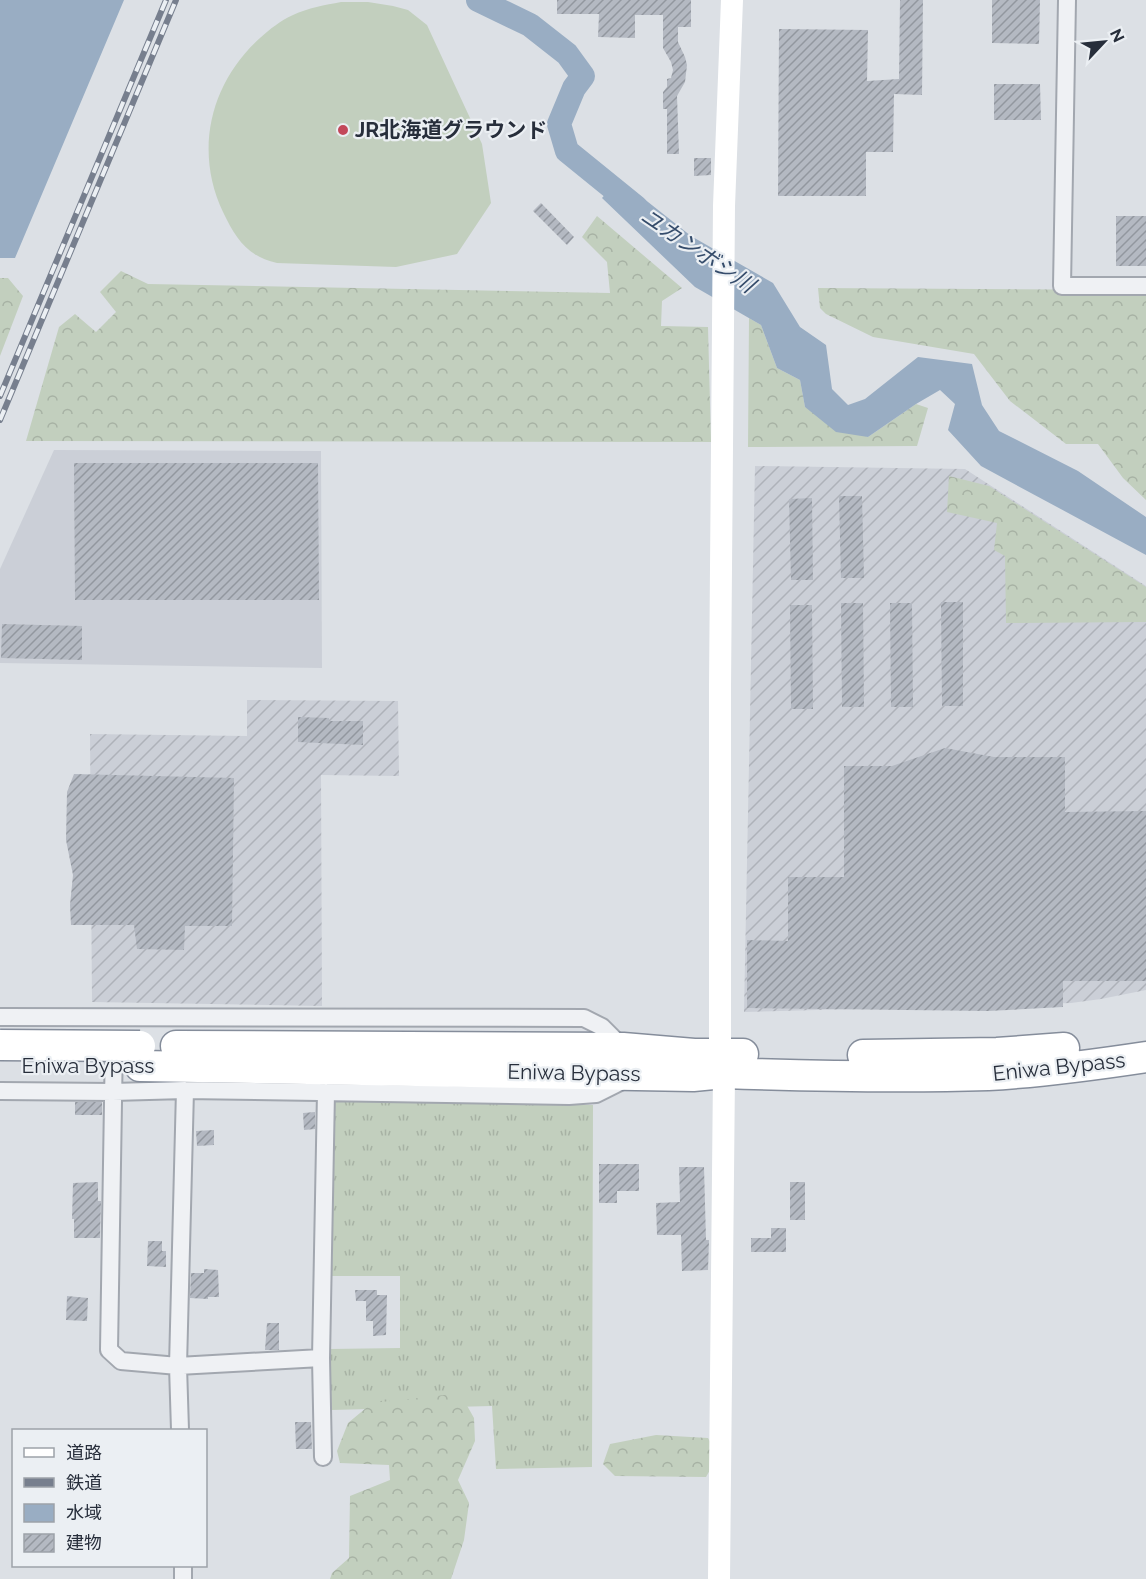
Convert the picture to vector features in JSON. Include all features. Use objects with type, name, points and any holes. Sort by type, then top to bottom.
[{"type":"highway","name":"Eniwa Bypass","points":[[722,1063],[997,1053],[1146,1038]]},
{"type":"highway","name":"Eniwa Bypass","points":[[0,1045],[140,1056],[722,1063],[917,1076],[987,1075],[1074,1068],[1146,1057]]},
{"type":"highway","name":"Eniwa Bypass","points":[[0,1065],[140,1056]]},
{"type":"street","points":[[719,1579],[722,1063],[720,688],[724,250],[732,0]]},
{"type":"street","points":[[1067,0],[1062,286],[1146,286]]},
{"type":"street","points":[[0,1017],[114,1019],[584,1018],[602,1027],[629,1061],[596,1094],[184,1090],[0,1091]]},
{"type":"street","points":[[114,1019],[109,1350],[121,1361],[178,1366],[321,1358]]},
{"type":"street","points":[[180,1429],[178,1366],[184,1090]]},
{"type":"street","points":[[323,1456],[321,1358],[326,1092]]},
{"type":"shaded area","points":[[54,450],[321,451],[322,668],[0,663],[0,569]]},
{"type":"shaded area","points":[[755,466],[965,469],[1146,586],[1146,990],[1071,1003],[744,1012]]},
{"type":"shaded area","points":[[247,700],[398,701],[399,776],[321,775],[322,1006],[92,1002],[90,734],[247,736]]},
{"type":"green space","name":"JR北海道グラウンド","points":[[341,2],[368,2],[408,10],[427,25],[482,144],[491,203],[457,254],[396,267],[277,263],[250,251],[238,238],[223,212],[214,189],[209,142],[212,119],[229,76],[243,56],[271,28],[305,10]]},
{"type":"green space","points":[[597,216],[682,288],[662,301],[661,326],[708,327],[711,442],[26,441],[59,327],[75,314],[96,332],[116,312],[100,292],[121,271],[148,284],[610,293],[607,262],[582,237]]},
{"type":"green space","points":[[0,278],[8,278],[23,296],[0,356]]},
{"type":"green space","points":[[818,288],[1146,290],[1146,500],[1123,478],[1098,444],[1066,444],[1010,401],[974,354],[873,337],[826,314],[820,308]]},
{"type":"green space","points":[[749,318],[761,325],[777,368],[800,380],[805,407],[868,437],[916,404],[928,408],[917,446],[748,447]]},
{"type":"green space","points":[[949,476],[989,486],[1146,587],[1146,622],[1006,623],[1005,556],[994,550],[997,523],[947,512]]},
{"type":"green space","points":[[334,1099],[593,1105],[592,1467],[496,1469],[492,1406],[331,1410],[330,1349],[400,1348],[400,1276],[332,1276]]},
{"type":"green space","points":[[461,1395],[474,1418],[475,1441],[458,1480],[469,1503],[464,1540],[451,1579],[330,1579],[332,1573],[349,1558],[350,1496],[390,1480],[389,1465],[340,1463],[337,1451],[348,1423],[372,1403]]},
{"type":"green space","points":[[656,1435],[708,1438],[718,1456],[706,1477],[615,1476],[603,1464],[610,1444]]},
{"type":"water","points":[[0,0],[124,0],[15,258],[0,258]]},
{"type":"water","points":[[619,179],[691,236],[773,283],[800,327],[826,345],[832,389],[848,405],[865,399],[918,357],[972,364],[982,405],[999,431],[1078,471],[1146,517],[1146,555],[981,466],[948,430],[955,404],[940,390],[868,437],[836,432],[805,407],[800,380],[777,368],[761,325],[695,287],[602,198]]},
{"type":"building","points":[[557,0],[691,0],[691,27],[678,27],[678,42],[687,65],[685,82],[677,96],[679,154],[667,154],[667,109],[663,109],[663,92],[673,70],[663,48],[663,15],[635,15],[635,38],[598,37],[599,14],[557,14]]},
{"type":"building","points":[[900,0],[923,0],[922,95],[894,94],[893,152],[866,152],[866,196],[778,196],[779,29],[868,30],[867,81],[899,79]]},
{"type":"building","points":[[992,0],[1040,0],[1039,44],[992,43]]},
{"type":"building","points":[[994,84],[1040,84],[1041,120],[994,120]]},
{"type":"building","points":[[694,158],[711,158],[711,175],[694,176]]},
{"type":"building","points":[[541,203],[574,237],[567,245],[533,211]]},
{"type":"building","points":[[1116,216],[1146,216],[1146,266],[1116,266]]},
{"type":"building","points":[[74,463],[318,463],[319,600],[75,600]]},
{"type":"building","points":[[839,496],[862,496],[864,578],[841,578]]},
{"type":"building","points":[[812,498],[813,580],[791,580],[789,499]]},
{"type":"building","points":[[941,602],[963,602],[963,706],[942,706]]},
{"type":"building","points":[[841,603],[863,603],[864,707],[842,707]]},
{"type":"building","points":[[890,603],[912,603],[913,707],[891,707]]},
{"type":"building","points":[[790,605],[812,605],[813,709],[791,709]]},
{"type":"building","points":[[2,624],[82,626],[82,660],[1,658]]},
{"type":"building","points":[[298,717],[329,718],[329,721],[363,721],[363,745],[298,742]]},
{"type":"building","points":[[945,748],[994,757],[1065,757],[1065,812],[1146,811],[1146,981],[1063,981],[1063,1007],[988,1011],[747,1008],[747,940],[788,941],[788,877],[844,877],[844,766],[892,766]]},
{"type":"building","points":[[74,774],[234,778],[232,926],[185,926],[184,950],[137,949],[134,925],[71,925],[73,875],[66,840],[67,792]]},
{"type":"building","points":[[75,1102],[102,1102],[102,1115],[75,1115]]},
{"type":"building","points":[[315,1112],[315,1129],[304,1130],[303,1113]]},
{"type":"building","points":[[214,1130],[214,1145],[197,1146],[196,1131]]},
{"type":"building","points":[[599,1164],[639,1164],[639,1191],[617,1191],[617,1203],[599,1203]]},
{"type":"building","points":[[679,1167],[704,1167],[706,1240],[709,1240],[708,1270],[682,1271],[681,1235],[657,1235],[656,1203],[680,1202]]},
{"type":"building","points":[[98,1182],[98,1201],[101,1201],[100,1238],[74,1238],[73,1183]]},
{"type":"building","points":[[790,1182],[805,1182],[805,1220],[790,1220]]},
{"type":"building","points":[[771,1228],[786,1228],[786,1252],[751,1252],[751,1238],[771,1238]]},
{"type":"building","points":[[148,1241],[162,1241],[162,1251],[166,1251],[166,1267],[147,1266]]},
{"type":"building","points":[[204,1269],[218,1270],[219,1297],[190,1298],[191,1273],[204,1273]]},
{"type":"building","points":[[355,1290],[377,1290],[377,1295],[387,1295],[386,1335],[373,1336],[373,1321],[366,1321],[366,1301],[356,1301]]},
{"type":"building","points":[[67,1296],[88,1298],[87,1321],[66,1320]]},
{"type":"building","points":[[267,1323],[279,1323],[279,1350],[265,1350]]},
{"type":"building","points":[[295,1422],[311,1422],[312,1449],[296,1449]]},
{"type":"waterway","name":"ユカンボシ川","points":[[478,0],[530,25],[567,54],[583,76],[574,88],[559,124],[567,151],[636,207]]},
{"type":"railway","points":[[0,396],[166,0]]},
{"type":"railway","points":[[0,420],[176,0]]},
{"type":"place","name":"JR北海道グラウンド","points":[[343,130]]}]
